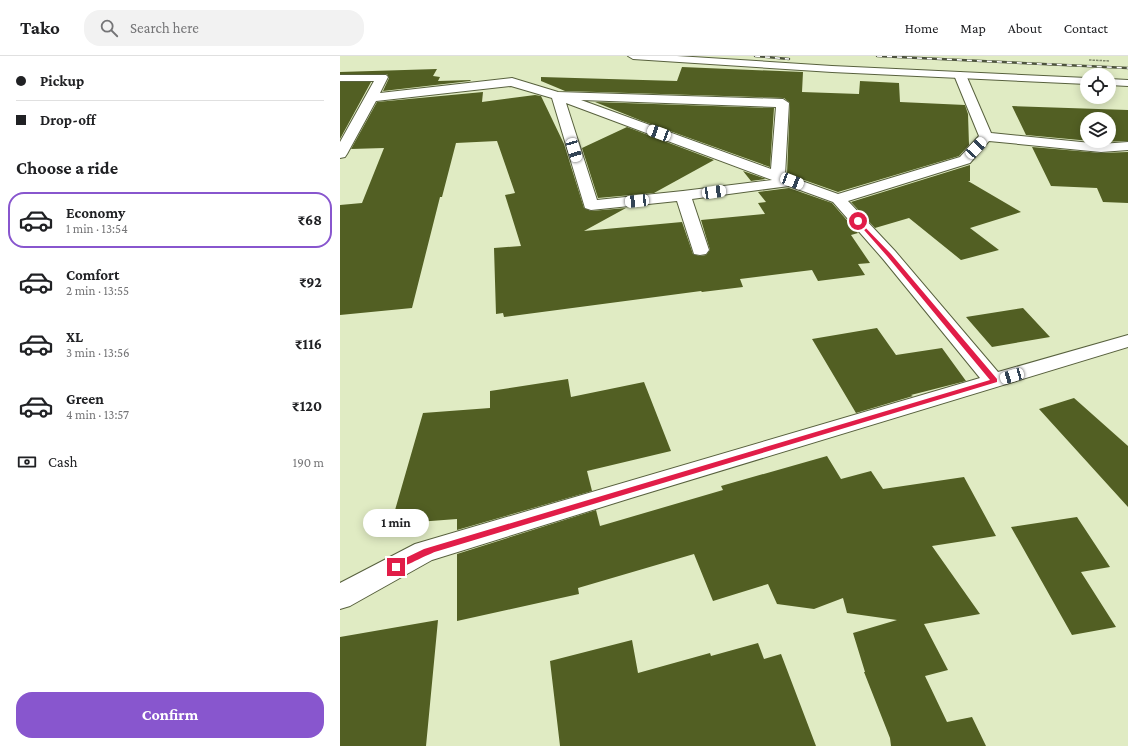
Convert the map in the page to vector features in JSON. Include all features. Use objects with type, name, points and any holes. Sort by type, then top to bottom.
[{"type":"street","points":[[960,75],[986,137]]},
{"type":"street","points":[[340,78],[382,76],[372,98],[340,154]]},
{"type":"street","points":[[372,98],[512,82],[557,96],[838,199],[889,255],[994,381]]},
{"type":"street","points":[[557,96],[783,102],[785,179]]},
{"type":"street","points":[[557,96],[591,205],[683,196],[785,179]]},
{"type":"street","points":[[986,137],[1101,148],[1128,146]]},
{"type":"street","points":[[838,199],[965,160],[986,137]]},
{"type":"street","points":[[683,196],[700,250]]},
{"type":"street","points":[[340,596],[424,552],[1128,341]]},
{"type":"lane","points":[[633,56],[1080,81]]},
{"type":"lane","points":[[1116,82],[1128,83]]},
{"type":"building","points":[[682,67],[803,72],[802,92],[859,94],[860,81],[899,83],[900,102],[965,105],[968,114],[969,145],[959,156],[838,192],[787,174],[790,103],[784,98],[565,91],[541,81],[541,77],[677,81]]},
{"type":"building","points":[[437,69],[433,76],[440,77],[438,81],[471,80],[383,91],[389,78],[387,74],[340,74],[340,72]]},
{"type":"building","points":[[340,82],[371,82],[340,139]]},
{"type":"building","points":[[483,92],[482,102],[535,95],[541,96],[564,144],[584,208],[591,211],[626,208],[584,231],[682,222],[693,254],[700,256],[706,255],[710,250],[701,220],[765,214],[758,203],[766,202],[758,192],[789,188],[832,203],[858,233],[851,235],[870,263],[858,264],[865,275],[818,281],[812,270],[740,279],[743,287],[701,291],[504,317],[503,313],[496,314],[494,248],[521,246],[505,195],[515,193],[497,141],[456,143],[442,197],[440,197],[412,308],[340,315],[340,205],[362,203],[384,148],[351,149],[377,102]]},
{"type":"building","points":[[595,102],[774,108],[770,167],[642,121]]},
{"type":"building","points":[[1012,106],[1128,110],[1128,141],[1116,141],[1116,112],[1080,112],[1080,140],[1026,135]]},
{"type":"building","points":[[627,127],[714,160],[654,193],[598,198],[582,148]]},
{"type":"building","points":[[1032,147],[1101,153],[1128,152],[1128,203],[1103,202],[1097,188],[1051,186]]},
{"type":"building","points":[[970,165],[970,181],[968,181],[1021,212],[970,228],[999,250],[961,260],[909,218],[875,228],[851,202]]},
{"type":"building","points":[[743,171],[766,179],[751,181]]},
{"type":"building","points":[[1023,308],[1050,337],[992,347],[966,317]]},
{"type":"building","points":[[877,328],[896,355],[942,348],[966,381],[911,395],[913,396],[856,413],[812,339]]},
{"type":"building","points":[[568,379],[571,397],[644,382],[671,451],[587,471],[592,491],[457,530],[457,519],[391,524],[423,413],[490,408],[490,391]]},
{"type":"building","points":[[1074,398],[1128,446],[1128,507],[1039,409]]},
{"type":"building","points":[[827,456],[841,479],[871,471],[883,489],[964,477],[996,536],[932,546],[980,614],[924,624],[948,670],[925,676],[947,722],[972,717],[986,746],[891,746],[890,738],[864,672],[853,633],[897,620],[847,613],[843,598],[814,609],[777,604],[768,584],[713,601],[694,554],[578,588],[579,594],[457,621],[457,554],[596,510],[600,526],[723,490],[721,486]]},
{"type":"building","points":[[1077,517],[1110,567],[1081,572],[1116,627],[1072,635],[1011,527]]},
{"type":"building","points":[[438,620],[426,746],[340,746],[340,637]]},
{"type":"building","points":[[632,640],[638,673],[710,653],[711,656],[758,643],[764,659],[781,654],[816,746],[560,746],[550,661]]},
{"type":"railway","points":[[755,56],[789,59]]},
{"type":"railway","points":[[877,56],[1128,68]]},
{"type":"route","points":[[396,567],[424,552],[438,547],[994,381],[889,255],[858,221]]}]
